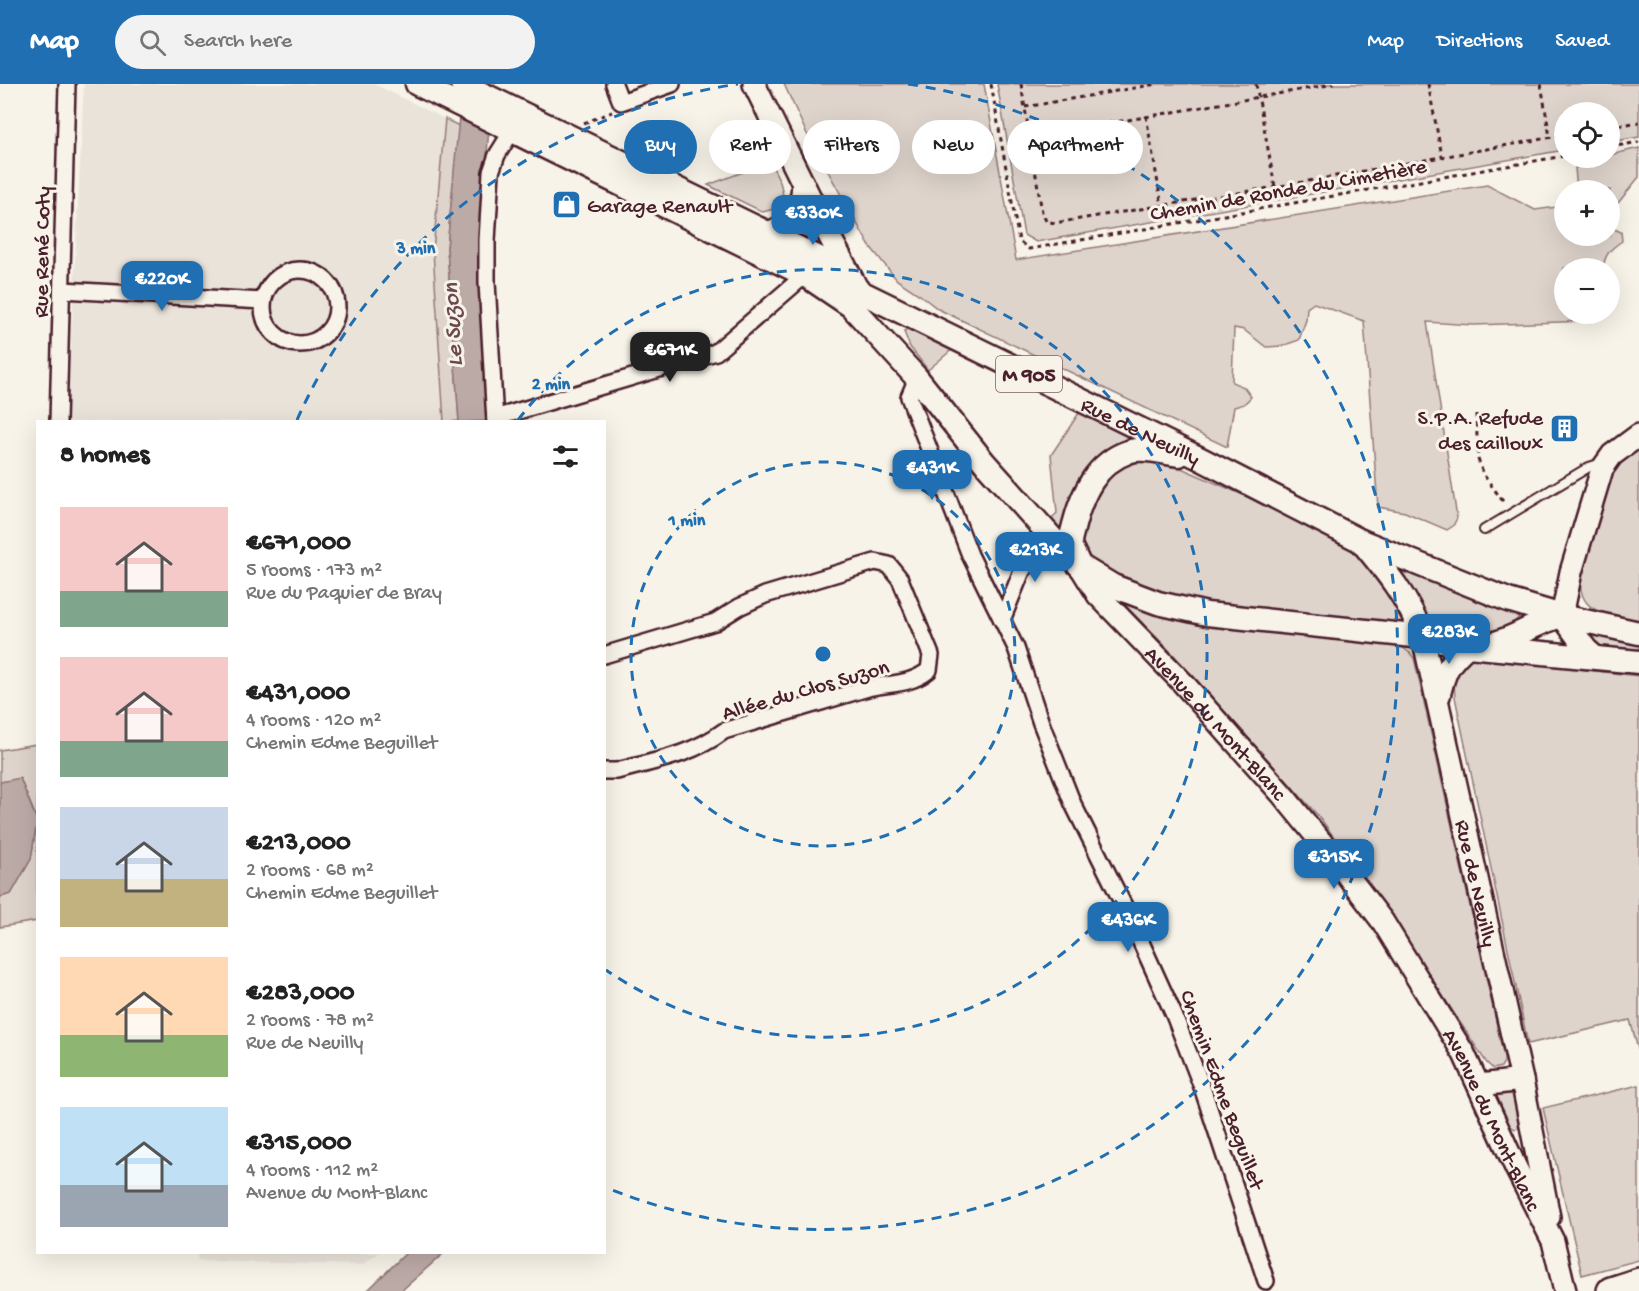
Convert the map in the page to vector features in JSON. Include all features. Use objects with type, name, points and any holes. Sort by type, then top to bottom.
[{"type":"highway","points":[[1611,1291],[1639,1282]]},
{"type":"main road","points":[[417,84],[456,92],[734,240],[805,275],[851,306],[917,378]]},
{"type":"main road","points":[[754,84],[858,290],[917,378]]},
{"type":"main road","points":[[504,119],[768,233],[827,262],[858,290]]},
{"type":"main road","points":[[768,233],[779,229],[797,212],[802,197],[803,183]]},
{"type":"main road","name":"Rue de Neuilly","points":[[734,240],[761,243],[1199,458],[1361,541],[1508,600],[1562,616],[1639,633]]},
{"type":"main road","name":"Avenue du Mont-Blanc","points":[[917,378],[984,462],[1080,566],[1098,595],[1183,683],[1281,793],[1383,922],[1464,1054],[1480,1085],[1516,1168],[1553,1241],[1565,1291]]},
{"type":"main road","points":[[1596,658],[1586,649],[1562,616],[1571,572],[1602,469],[1618,450],[1639,435]]},
{"type":"main road","points":[[1199,458],[1151,451],[1129,451],[1109,461],[1097,472],[1086,489],[1076,519],[1070,542],[1080,566],[1113,586],[1158,603],[1186,610],[1422,637],[1476,646],[1639,662]]},
{"type":"main road","name":"Rue de Neuilly","points":[[1361,541],[1396,583],[1414,615],[1422,637],[1522,1080],[1553,1241]]},
{"type":"main road","points":[[1437,702],[1445,671],[1453,659],[1476,646],[1509,639],[1543,621],[1562,616]]},
{"type":"main road","points":[[1480,1085],[1522,1080]]},
{"type":"street","name":"Rue René Coty","points":[[58,420],[67,84]]},
{"type":"street","points":[[614,84],[621,102],[672,84]]},
{"type":"street","points":[[504,119],[491,172],[488,229],[487,282],[495,420],[716,352],[805,275]]},
{"type":"street","points":[[299,270],[311,272],[327,282],[336,298],[337,311],[334,322],[318,340],[307,344],[295,344],[274,334],[263,313],[263,301],[267,289],[275,279],[299,270]]},
{"type":"street","points":[[62,290],[263,301]]},
{"type":"street","name":"Chemin Edme Beguillet","points":[[917,378],[909,397],[970,555],[1016,648],[1041,723],[1073,804],[1130,918],[1174,1015],[1202,1087],[1266,1281]]},
{"type":"street","points":[[1002,620],[1022,571],[1052,537]]},
{"type":"street","name":"Allée du Clos Suzon","points":[[606,654],[715,621],[765,595],[875,562],[889,565],[900,579],[931,656],[929,670],[919,678],[905,683],[889,683],[868,688],[724,731],[708,743],[691,751],[617,771],[606,771]]},
{"type":"lane","points":[[1484,530],[1589,466],[1606,462]]},
{"type":"path","name":"Chemin de Ronde du Cimetière","points":[[991,84],[1019,241],[1029,249],[1554,158]]},
{"type":"path","points":[[1021,84],[1027,120]]},
{"type":"path","points":[[1025,107],[1157,84]]},
{"type":"path","points":[[1256,84],[1275,188]]},
{"type":"path","points":[[1124,120],[1334,84]]},
{"type":"path","points":[[1428,84],[1442,156]]},
{"type":"path","points":[[1541,84],[1550,138]]},
{"type":"path","points":[[1146,116],[1162,206]]},
{"type":"path","points":[[1620,125],[1639,122]]},
{"type":"path","points":[[1036,174],[1042,212],[1046,221],[1055,223],[1275,188],[1554,137]]},
{"type":"path","points":[[1620,145],[1639,142]]},
{"type":"path","points":[[1476,414],[1478,459],[1484,474],[1510,513]]},
{"type":"shaded area","points":[[84,84],[374,84],[445,119],[433,251],[444,420],[67,420]]},
{"type":"shaded area","name":"Le Suzon","points":[[462,84],[495,84],[482,224],[490,420],[459,420],[447,248]]},
{"type":"shaded area","points":[[784,84],[984,84],[991,120],[912,120],[912,174],[995,174],[995,144],[1016,260],[1487,185],[1535,210],[1554,207],[1554,246],[1615,246],[1606,258],[1554,258],[1554,322],[1473,325],[1427,322],[1457,518],[1453,526],[1447,530],[1405,512],[1378,507],[1364,321],[1314,303],[1307,308],[1306,320],[1299,340],[1282,346],[1266,347],[1244,330],[1234,328],[1232,382],[1244,387],[1251,397],[1244,404],[1234,407],[1227,447],[938,309],[897,280],[869,245],[829,174],[900,174],[900,120],[803,120],[803,125]]},
{"type":"shaded area","points":[[997,84],[1639,84],[1639,137],[1620,140],[1620,102],[1554,102],[1554,152],[1036,242],[1024,235],[1013,174],[1143,174],[1143,120],[1007,120],[1007,140]]},
{"type":"shaded area","points":[[445,119],[459,126],[447,248],[459,420],[444,420],[433,251]]},
{"type":"shaded area","points":[[1639,148],[1639,177],[1620,201],[1620,180],[1576,180],[1575,168],[1620,168],[1620,153]]},
{"type":"shaded area","points":[[738,174],[776,174],[780,181],[783,202],[777,208],[763,212],[708,185]]},
{"type":"shaded area","points":[[909,326],[955,347],[928,370],[910,347],[904,332]]},
{"type":"shaded area","points":[[1081,410],[1145,442],[1082,485],[1059,533],[1049,521],[1057,513],[1051,455]]},
{"type":"shaded area","points":[[1639,449],[1639,620],[1595,610],[1583,596],[1580,586],[1581,572],[1613,473],[1625,458]]},
{"type":"shaded area","points":[[1134,459],[1172,464],[1305,522],[1343,543],[1369,563],[1406,621],[1405,624],[1399,626],[1262,611],[1172,596],[1130,582],[1099,566],[1085,553],[1081,530],[1096,491],[1112,469]]},
{"type":"shaded area","points":[[1397,567],[1519,614],[1519,617],[1511,624],[1490,631],[1466,632],[1432,628],[1414,592]]},
{"type":"shaded area","points":[[1125,600],[1399,645],[1410,653],[1414,658],[1504,1057],[1501,1067],[1493,1069],[1486,1062],[1396,924],[1321,819],[1174,655],[1127,607]]},
{"type":"shaded area","points":[[1590,634],[1639,643],[1639,655],[1604,652],[1591,641]]},
{"type":"shaded area","points":[[1472,657],[1639,676],[1639,1052],[1630,1020],[1528,1044],[1455,697],[1456,674],[1462,664]]},
{"type":"shaded area","points":[[36,744],[36,817],[20,779],[0,782],[0,750]]},
{"type":"shaded area","points":[[20,778],[36,818],[36,827],[31,859],[11,894],[0,897],[0,782]]},
{"type":"shaded area","points":[[36,827],[36,921],[0,927],[0,897],[11,894],[31,859]]},
{"type":"shaded area","points":[[1639,1085],[1639,1260],[1582,1275],[1543,1108]]},
{"type":"shaded area","points":[[1517,1093],[1521,1127],[1515,1129],[1508,1124],[1496,1095]]},
{"type":"shaded area","points":[[197,1254],[378,1254],[362,1265],[198,1261]]},
{"type":"shaded area","points":[[405,1254],[443,1254],[401,1291],[367,1291]]},
{"type":"place","name":"Garage Renault","points":[[566,204]]},
{"type":"place","name":"S.P.A. Refude des cailloux","points":[[1564,429]]}]
